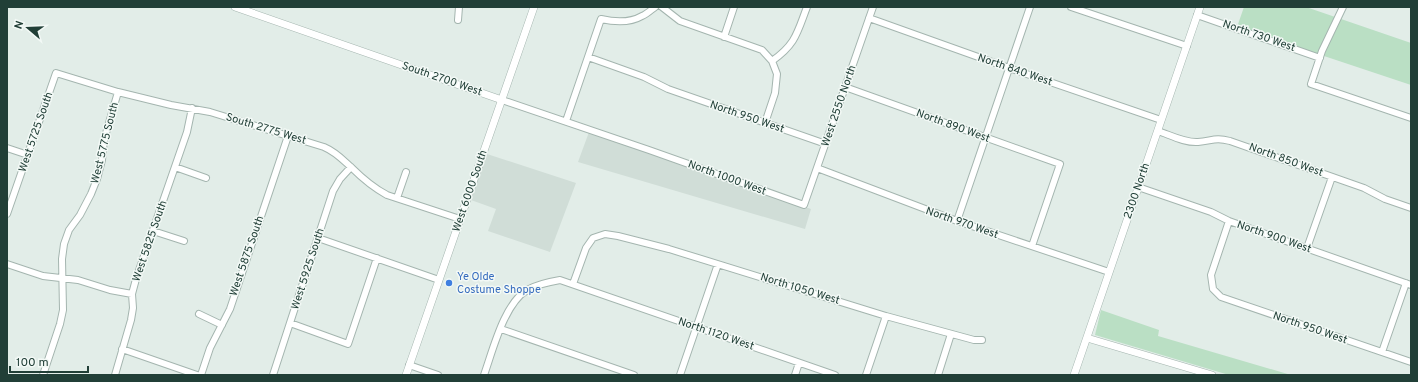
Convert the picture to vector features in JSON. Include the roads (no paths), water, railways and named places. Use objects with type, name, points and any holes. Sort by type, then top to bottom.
[{"type":"street","name":"South 2700 West","points":[[235,7],[649,150]]},
{"type":"street","points":[[458,20],[459,7]]},
{"type":"street","name":"West 6000 South","points":[[406,375],[534,7]]},
{"type":"street","points":[[566,121],[601,19],[612,22],[628,20],[641,17],[655,7]]},
{"type":"street","points":[[662,7],[680,21],[762,50],[772,60],[777,74],[775,93],[765,123]]},
{"type":"street","points":[[724,37],[734,7]]},
{"type":"street","points":[[772,60],[790,47],[796,36],[807,7]]},
{"type":"street","name":"West 2550 North","points":[[804,205],[873,7]]},
{"type":"street","points":[[957,221],[1030,7]]},
{"type":"street","points":[[1070,7],[1187,46]]},
{"type":"street","name":"2300 North","points":[[1074,375],[1200,7]]},
{"type":"street","points":[[1343,7],[1320,58],[1311,84],[1411,118]]},
{"type":"street","name":"North 730 West","points":[[1197,14],[1320,58]]},
{"type":"street","name":"North 840 West","points":[[869,18],[1161,120]]},
{"type":"street","name":"North 950 West","points":[[588,57],[644,77],[668,90],[826,144]]},
{"type":"street","name":"South 2775 West","points":[[56,73],[118,92],[171,105],[210,112],[332,150],[376,189],[397,198],[460,219]]},
{"type":"street","name":"West 5725 South","points":[[7,214],[56,73]]},
{"type":"street","name":"North 890 West","points":[[845,87],[1060,164],[1032,246]]},
{"type":"street","name":"West 5775 South","points":[[43,375],[60,324],[63,310],[62,259],[64,244],[69,230],[80,215],[97,179],[102,160],[104,140],[118,92]]},
{"type":"street","name":"West 5825 South","points":[[115,375],[132,314],[132,294],[136,279],[187,132],[192,108]]},
{"type":"street","name":"North 850 West","points":[[1158,131],[1187,141],[1198,142],[1219,138],[1230,141],[1364,188],[1385,199],[1411,208]]},
{"type":"street","name":"West 5875 South","points":[[201,375],[210,348],[230,309],[288,136]]},
{"type":"street","points":[[7,148],[28,155]]},
{"type":"street","name":"North 1000 West","points":[[649,150],[804,205]]},
{"type":"street","points":[[175,167],[206,178]]},
{"type":"street","name":"West 5925 South","points":[[273,375],[333,191],[340,179],[351,167]]},
{"type":"street","name":"North 970 West","points":[[817,168],[957,221],[1109,272]]},
{"type":"street","points":[[397,198],[406,172]]},
{"type":"street","points":[[1307,248],[1332,177]]},
{"type":"street","name":"North 900 West","points":[[1138,187],[1211,212],[1229,221],[1408,284]]},
{"type":"street","name":"North 950 West","points":[[1229,221],[1211,275],[1213,289],[1221,297],[1411,362]]},
{"type":"street","points":[[153,231],[184,241]]},
{"type":"street","name":"North 1050 West","points":[[573,284],[586,248],[593,238],[605,234],[669,248],[886,316],[974,340],[982,340]]},
{"type":"street","points":[[318,238],[439,280]]},
{"type":"street","points":[[290,323],[348,344],[377,258]]},
{"type":"street","points":[[7,264],[43,276],[78,280],[110,290],[132,294]]},
{"type":"street","points":[[680,375],[718,264]]},
{"type":"street","name":"North 1120 West","points":[[501,329],[504,318],[514,302],[526,291],[542,283],[560,280],[835,375]]},
{"type":"street","points":[[1382,352],[1408,284]]},
{"type":"street","points":[[199,314],[222,325]]},
{"type":"street","points":[[866,375],[886,316]]},
{"type":"street","points":[[484,375],[501,329],[634,375]]},
{"type":"street","points":[[938,375],[952,334]]},
{"type":"street","points":[[1086,338],[1212,375]]},
{"type":"street","points":[[122,349],[197,375]]},
{"type":"street","points":[[795,375],[799,363]]},
{"type":"street","points":[[409,365],[438,375]]},
{"type":"place","name":"Ye Olde Costume Shoppe","points":[[449,283]]}]
